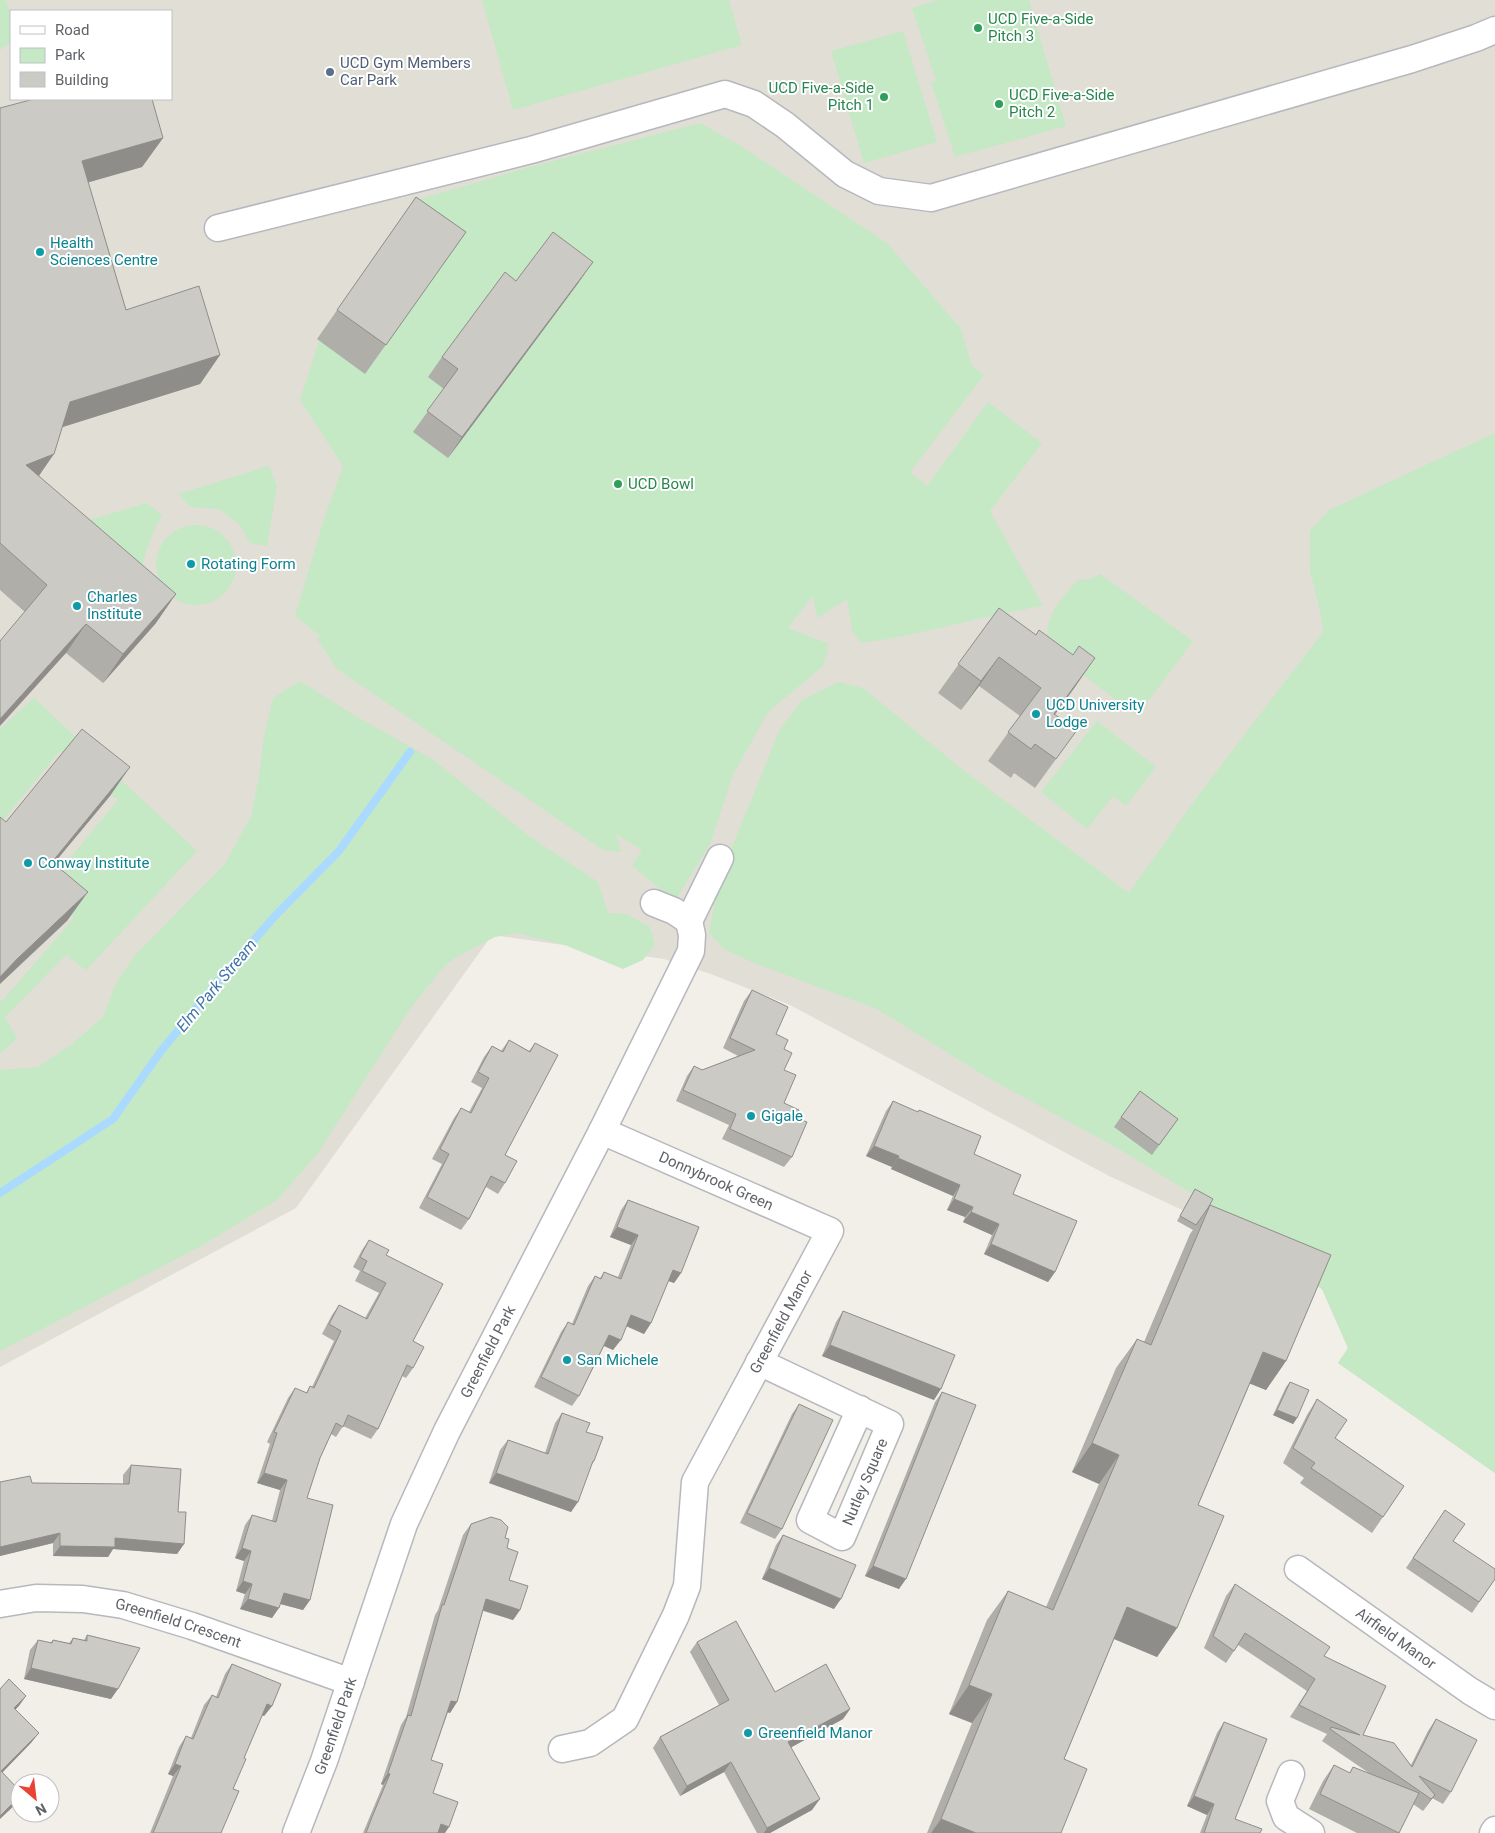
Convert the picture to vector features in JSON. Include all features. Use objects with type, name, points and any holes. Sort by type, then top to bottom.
[{"type":"street","points":[[218,228],[531,150],[725,94],[754,104],[785,125],[845,174],[870,187],[879,191],[932,198],[1412,59],[1495,30]]},
{"type":"street","points":[[654,903],[674,911],[689,922],[720,858]]},
{"type":"street","name":"Greenfield Park","points":[[296,1833],[324,1761],[404,1524],[460,1406],[602,1131],[691,951],[692,935],[689,922]]},
{"type":"street","name":"Donnybrook Green","points":[[602,1131],[830,1230]]},
{"type":"street","name":"Greenfield Manor","points":[[562,1749],[590,1743],[625,1719],[669,1631],[687,1586],[695,1482],[830,1230]]},
{"type":"street","points":[[759,1362],[860,1410]]},
{"type":"street","name":"Airfield Manor","points":[[1298,1569],[1470,1691],[1495,1706]]},
{"type":"street","name":"Greenfield Crescent","points":[[0,1604],[36,1598],[83,1600],[123,1605],[192,1626],[351,1682]]},
{"type":"street","points":[[1291,1774],[1280,1801],[1286,1818],[1311,1833]]},
{"type":"shaded area","points":[[0,0],[1495,0],[1495,1473],[1338,1363],[1348,1348],[1322,1289],[1232,1233],[1109,1176],[790,1005],[708,973],[664,959],[492,935],[296,1208],[0,1367]]},
{"type":"green space","points":[[0,0],[6,0],[10,14],[10,43],[0,50]]},
{"type":"green space","points":[[482,0],[729,0],[742,45],[513,110]]},
{"type":"green space","points":[[938,0],[1029,0],[1066,126],[955,157],[931,82],[936,81],[912,8]]},
{"type":"green space","name":"UCD Five-a-Side Pitch 1","points":[[903,31],[937,142],[864,163],[831,51]]},
{"type":"green space","name":"UCD Bowl","points":[[700,123],[739,145],[887,243],[961,329],[972,366],[984,375],[910,472],[927,486],[988,402],[1042,443],[990,511],[1043,606],[884,640],[861,643],[852,631],[847,599],[817,618],[813,596],[788,628],[829,644],[823,666],[768,712],[732,777],[711,842],[675,901],[632,866],[642,850],[616,834],[621,852],[603,850],[337,669],[317,639],[320,636],[295,616],[324,519],[343,466],[300,400],[319,341],[413,201],[519,170]]},
{"type":"green space","points":[[1495,433],[1495,1473],[1338,1363],[1348,1348],[1322,1289],[1232,1233],[1209,1204],[1119,1149],[990,1079],[877,1009],[754,963],[724,949],[709,933],[719,879],[780,729],[802,700],[838,682],[863,688],[963,770],[1129,893],[1200,793],[1323,632],[1320,610],[1310,571],[1310,531],[1329,510]]},
{"type":"green space","points":[[269,466],[277,486],[267,546],[250,543],[239,524],[219,509],[191,507],[178,494]]},
{"type":"green space","points":[[147,503],[162,515],[148,545],[141,578],[79,523]]},
{"type":"green space","points":[[196,525],[211,528],[224,537],[233,550],[236,565],[233,580],[224,593],[211,602],[196,605],[181,602],[168,593],[159,580],[156,565],[159,550],[168,537],[181,528]]},
{"type":"green space","points":[[1100,574],[1193,641],[1137,716],[1043,644],[1051,616],[1065,595],[1078,580],[1090,579]]},
{"type":"green space","points":[[300,681],[354,715],[432,759],[529,836],[598,882],[608,913],[626,914],[650,927],[655,945],[643,960],[623,969],[565,945],[516,933],[495,937],[458,956],[444,966],[410,1009],[318,1153],[277,1200],[201,1246],[0,1351],[0,1070],[38,1067],[72,1044],[103,1017],[116,983],[135,955],[225,864],[251,816],[264,737],[273,698]]},
{"type":"green space","points":[[34,698],[197,851],[86,970],[66,955],[5,1017],[17,1038],[0,1054],[0,1001],[74,918],[42,892],[118,800],[60,751],[0,824],[0,729]]},
{"type":"green space","points":[[1097,721],[1156,767],[1126,806],[1113,796],[1087,829],[1041,792]]},
{"type":"building","points":[[30,100],[152,100],[163,138],[82,161],[126,310],[199,286],[220,355],[70,402],[54,454],[26,465],[176,594],[123,654],[86,624],[0,719],[0,641],[47,585],[0,543],[0,108]]},
{"type":"building","points":[[416,197],[466,232],[386,345],[337,310]]},
{"type":"building","points":[[553,232],[593,262],[462,437],[427,411],[458,369],[442,357],[505,272],[516,281]]},
{"type":"building","points":[[999,608],[1036,635],[1039,630],[1073,655],[1079,646],[1095,658],[1054,714],[1077,730],[1056,759],[1035,744],[1031,749],[1008,732],[1041,688],[999,657],[981,681],[958,664]]},
{"type":"building","name":"Conway Institute","points":[[82,729],[130,767],[52,862],[88,892],[0,977],[0,817],[6,822]]},
{"type":"building","points":[[752,990],[788,1007],[776,1034],[788,1040],[784,1049],[792,1053],[784,1070],[796,1075],[784,1103],[799,1110],[796,1118],[807,1122],[792,1157],[730,1129],[736,1114],[683,1090],[694,1066],[702,1070],[755,1050],[730,1038]]},
{"type":"building","points":[[509,1040],[530,1052],[535,1043],[558,1055],[505,1155],[517,1161],[505,1183],[491,1176],[469,1219],[427,1197],[449,1154],[440,1149],[461,1108],[471,1113],[489,1078],[478,1072],[492,1046],[503,1052]]},
{"type":"building","points":[[1140,1091],[1178,1119],[1159,1145],[1121,1117]]},
{"type":"building","points":[[893,1101],[981,1136],[974,1154],[1021,1175],[1013,1194],[1077,1221],[1055,1272],[991,1244],[999,1224],[971,1212],[973,1207],[954,1199],[960,1185],[874,1146]]},
{"type":"building","points":[[1195,1189],[1213,1199],[1196,1225],[1180,1216]]},
{"type":"building","points":[[628,1200],[699,1227],[681,1273],[673,1270],[651,1323],[631,1315],[621,1340],[609,1335],[579,1396],[541,1377],[568,1322],[574,1325],[595,1276],[601,1279],[604,1272],[621,1279],[638,1235],[617,1227]]},
{"type":"building","points":[[1210,1205],[1331,1255],[1286,1361],[1263,1352],[1198,1505],[1224,1516],[1177,1628],[1127,1607],[1064,1759],[1087,1769],[1061,1833],[976,1833],[941,1819],[992,1694],[969,1685],[1008,1591],[1053,1610],[1119,1455],[1092,1443],[1137,1339],[1151,1345]]},
{"type":"building","points":[[369,1240],[389,1250],[386,1255],[443,1284],[413,1341],[424,1347],[413,1368],[407,1365],[378,1429],[348,1415],[343,1427],[336,1423],[320,1458],[307,1498],[333,1505],[310,1600],[284,1593],[279,1608],[248,1599],[252,1584],[243,1581],[251,1551],[242,1548],[252,1515],[276,1522],[287,1480],[264,1473],[277,1433],[274,1432],[295,1388],[307,1393],[310,1386],[314,1388],[341,1331],[329,1324],[339,1305],[367,1319],[386,1283],[362,1271],[367,1261],[360,1257]]},
{"type":"building","points":[[843,1311],[955,1355],[941,1389],[830,1345]]},
{"type":"building","points":[[1290,1382],[1309,1390],[1297,1418],[1277,1410]]},
{"type":"building","points":[[942,1392],[976,1405],[906,1579],[873,1566]]},
{"type":"building","points":[[1317,1399],[1347,1420],[1335,1438],[1404,1486],[1383,1517],[1311,1468],[1315,1463],[1293,1448]]},
{"type":"building","points":[[799,1404],[833,1420],[782,1529],[747,1513]]},
{"type":"building","points":[[562,1413],[590,1423],[586,1432],[603,1437],[578,1502],[496,1473],[508,1440],[548,1454]]},
{"type":"building","points":[[131,1465],[181,1469],[178,1512],[186,1512],[184,1544],[115,1538],[115,1547],[60,1546],[60,1533],[0,1547],[0,1482],[30,1476],[32,1483],[129,1484]]},
{"type":"building","points":[[1445,1510],[1465,1524],[1453,1541],[1495,1569],[1495,1579],[1479,1602],[1413,1558]]},
{"type":"building","points":[[491,1517],[501,1520],[508,1527],[505,1538],[509,1539],[507,1548],[518,1552],[509,1580],[528,1586],[520,1610],[486,1599],[457,1702],[451,1701],[431,1760],[443,1764],[433,1793],[458,1802],[449,1827],[441,1824],[438,1833],[366,1833],[390,1774],[388,1773],[408,1715],[411,1716],[442,1605],[444,1605],[471,1524]]},
{"type":"building","points":[[783,1535],[856,1565],[841,1599],[769,1568]]},
{"type":"building","points":[[1235,1584],[1330,1647],[1324,1656],[1386,1686],[1363,1735],[1394,1743],[1412,1767],[1436,1719],[1477,1740],[1451,1792],[1419,1776],[1435,1795],[1431,1799],[1330,1729],[1331,1727],[1360,1735],[1299,1705],[1315,1679],[1245,1633],[1234,1651],[1213,1636]]},
{"type":"building","name":"Greenfield Manor","points":[[736,1621],[775,1692],[826,1664],[850,1709],[788,1742],[820,1799],[767,1828],[731,1762],[687,1786],[660,1737],[729,1700],[697,1642]]},
{"type":"building","points":[[87,1635],[140,1648],[118,1689],[31,1668],[38,1640],[52,1643],[53,1640],[71,1644],[73,1638],[87,1641]]},
{"type":"building","points":[[232,1664],[281,1684],[272,1706],[267,1704],[244,1758],[246,1759],[233,1789],[239,1791],[221,1833],[153,1833],[181,1766],[175,1764],[186,1736],[193,1739],[212,1695],[218,1698]]},
{"type":"building","points":[[9,1679],[26,1696],[14,1708],[39,1733],[1,1771],[10,1780],[10,1806],[0,1816],[0,1689]]},
{"type":"building","points":[[1224,1722],[1267,1739],[1235,1819],[1262,1829],[1260,1833],[1204,1833],[1214,1804],[1194,1796]]},
{"type":"building","points":[[1334,1765],[1350,1773],[1353,1767],[1419,1793],[1399,1833],[1320,1794]]},
{"type":"waterway","name":"Elm Park Stream","points":[[0,1193],[113,1119],[161,1051],[222,977],[275,916],[339,851],[410,752]]},
{"type":"place","name":"UCD Five-a-Side Pitch 3","points":[[978,28]]},
{"type":"place","name":"UCD Gym Members Car Park","points":[[330,72]]},
{"type":"place","name":"UCD Five-a-Side Pitch 1","points":[[884,97]]},
{"type":"place","name":"UCD Five-a-Side Pitch 2","points":[[999,104]]},
{"type":"place","name":"Health Sciences Centre","points":[[40,252]]},
{"type":"place","name":"UCD Bowl","points":[[618,484]]},
{"type":"place","name":"Rotating Form","points":[[191,564]]},
{"type":"place","name":"Charles Institute","points":[[77,606]]},
{"type":"place","name":"UCD University Lodge","points":[[1036,714]]},
{"type":"place","name":"Conway Institute","points":[[28,863]]},
{"type":"place","name":"Gigale","points":[[751,1116]]},
{"type":"place","name":"San Michele","points":[[567,1360]]},
{"type":"place","name":"Greenfield Manor","points":[[748,1733]]}]
